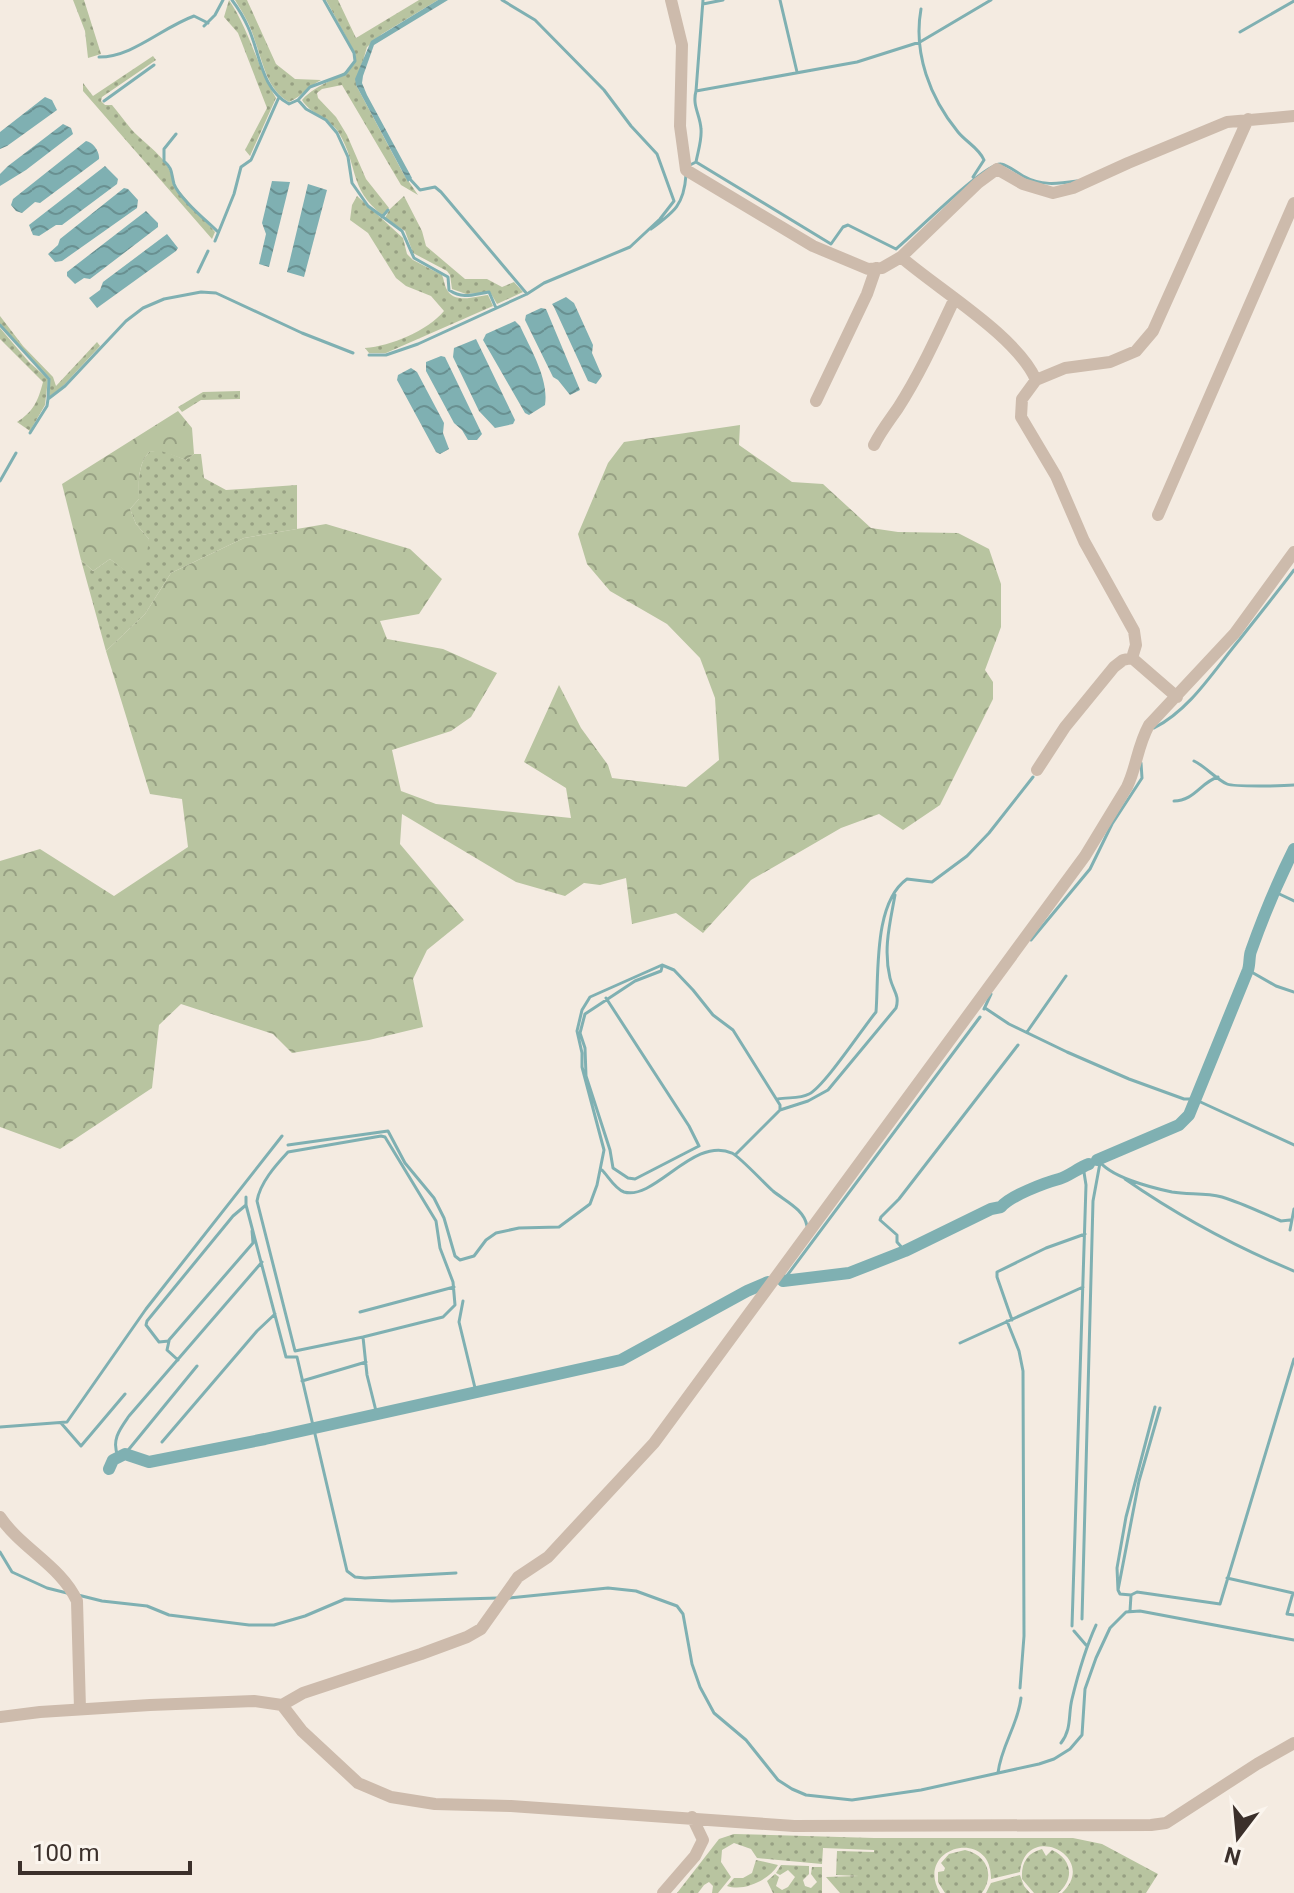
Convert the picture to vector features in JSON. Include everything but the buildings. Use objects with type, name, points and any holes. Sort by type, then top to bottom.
[{"type":"street","points":[[671,0],[682,45],[680,126],[686,170],[813,246],[868,269],[882,268],[901,257],[978,183],[997,169],[1023,184],[1053,193],[1073,188],[1227,122],[1294,116]]},
{"type":"street","points":[[1132,658],[1136,645],[1134,631],[1105,581],[1056,476],[1021,417],[1022,399],[1036,380],[1065,368],[1110,362],[1136,351],[1153,331],[1248,119]]},
{"type":"street","points":[[1158,515],[1294,203]]},
{"type":"street","points":[[901,257],[1013,347],[1029,364],[1036,380]]},
{"type":"street","points":[[816,401],[867,294],[876,268]]},
{"type":"street","points":[[874,445],[881,429],[897,409],[954,300]]},
{"type":"street","points":[[0,1717],[80,1709],[254,1701],[282,1705],[303,1693],[421,1654],[481,1629],[518,1577],[548,1557],[654,1443],[1085,856],[1133,776],[1140,742],[1149,725],[1235,633],[1294,552]]},
{"type":"street","points":[[1132,658],[1177,697]]},
{"type":"street","points":[[1037,770],[1065,727],[1114,667],[1132,658]]},
{"type":"street","points":[[0,1517],[16,1537],[57,1572],[77,1601],[80,1709]]},
{"type":"street","points":[[282,1705],[302,1731],[358,1783],[391,1797],[435,1804],[692,1817],[794,1826],[1166,1823],[1294,1743]]},
{"type":"street","points":[[663,1893],[695,1856],[703,1840],[692,1817]]},
{"type":"green space","points":[[73,0],[84,0],[101,54],[88,58],[85,31]]},
{"type":"green space","points":[[229,0],[276,98],[250,156],[245,150],[267,108],[238,33],[224,17]]},
{"type":"green space","points":[[235,0],[247,0],[276,64],[295,79],[321,80],[289,102],[282,97],[267,75],[251,30]]},
{"type":"green space","points":[[326,0],[338,0],[356,38],[419,0],[438,0],[382,34],[367,47],[356,85],[418,195],[401,185],[342,85],[317,93],[347,135],[366,179],[389,208],[382,215],[371,205],[359,186],[339,133],[302,100],[344,73],[356,61],[355,53]]},
{"type":"green space","points":[[153,56],[156,60],[102,97],[101,101],[112,105],[164,161],[173,184],[215,232],[212,239],[83,91],[83,83],[93,96]]},
{"type":"green space","points":[[357,196],[403,238],[407,254],[413,260],[442,275],[449,293],[459,298],[488,295],[493,306],[386,353],[369,353],[365,348],[408,336],[444,311],[431,296],[406,286],[396,278],[368,233],[350,220]]},
{"type":"green space","points":[[404,196],[426,246],[465,279],[487,279],[502,287],[514,282],[523,292],[497,304],[490,292],[466,294],[452,289],[447,271],[413,253],[405,231],[385,218]]},
{"type":"green space","points":[[0,316],[53,377],[56,386],[97,342],[100,346],[49,397],[50,378],[0,324]]},
{"type":"green space","points":[[0,328],[48,379],[45,405],[30,431],[17,422],[34,405],[43,382],[0,339]]},
{"type":"green space","points":[[240,391],[240,399],[201,400],[182,412],[178,407],[203,392]]},
{"type":"green space","points":[[178,411],[192,428],[194,454],[186,460],[161,451],[149,452],[141,469],[139,499],[130,509],[136,524],[149,539],[147,553],[129,574],[110,559],[93,571],[81,560],[62,484]]},
{"type":"green space","points":[[740,425],[739,445],[792,482],[823,484],[871,528],[898,532],[958,533],[989,549],[1001,584],[1001,627],[985,670],[993,682],[993,699],[940,805],[903,830],[879,814],[841,828],[751,880],[703,933],[676,913],[632,924],[626,878],[600,885],[584,883],[565,896],[516,882],[402,814],[400,844],[464,920],[427,950],[413,979],[423,1027],[292,1053],[273,1034],[181,1004],[159,1025],[152,1088],[60,1149],[0,1127],[0,861],[40,849],[114,896],[188,847],[182,799],[150,794],[106,651],[145,614],[171,573],[244,538],[326,524],[410,549],[442,579],[419,614],[380,621],[387,639],[443,649],[497,673],[471,717],[451,731],[392,750],[401,791],[436,804],[571,818],[566,788],[524,762],[559,685],[581,728],[608,765],[612,778],[686,787],[719,760],[715,698],[700,658],[667,624],[610,591],[587,564],[578,534],[608,463],[624,442]]},
{"type":"green space","points":[[161,450],[186,460],[194,454],[201,454],[204,478],[226,490],[297,485],[297,529],[244,538],[171,573],[145,614],[106,651],[81,560],[93,571],[110,559],[129,573],[149,539],[136,524],[130,509],[139,499],[140,474],[145,457],[149,452]]},
{"type":"green space","points":[[734,1834],[1073,1838],[1102,1844],[1158,1874],[1146,1893],[1062,1893],[1071,1880],[1072,1867],[1067,1857],[1058,1850],[1046,1846],[1034,1848],[1025,1856],[1020,1872],[991,1879],[988,1862],[980,1852],[968,1848],[945,1854],[937,1864],[934,1877],[940,1893],[840,1893],[826,1877],[859,1876],[836,1875],[837,1851],[874,1850],[823,1848],[822,1864],[757,1858],[751,1849],[734,1843],[722,1850],[721,1862],[731,1877],[718,1893],[712,1893],[713,1886],[709,1882],[698,1893],[677,1893],[719,1839]]},
{"type":"green space","points":[[1042,1849],[1046,1856],[1052,1850],[1059,1854],[1067,1864],[1069,1876],[1058,1893],[1034,1893],[1022,1879],[1026,1860]]},
{"type":"green space","points":[[965,1850],[979,1856],[987,1867],[986,1886],[982,1893],[945,1893],[938,1882],[938,1872],[945,1868],[941,1863],[949,1854]]},
{"type":"green space","points":[[756,1860],[778,1865],[756,1883],[741,1887],[727,1886],[734,1878],[743,1878],[752,1873]]},
{"type":"green space","points":[[781,1865],[809,1866],[809,1874],[803,1880],[805,1886],[811,1888],[817,1882],[811,1874],[812,1867],[822,1867],[822,1893],[773,1893],[767,1881],[775,1874],[779,1877],[776,1886],[782,1890],[795,1877],[788,1870],[780,1875],[776,1873]]},
{"type":"green space","points":[[1020,1875],[1030,1893],[986,1893],[991,1883]]},
{"type":"water","points":[[438,0],[448,0],[374,45],[363,76],[362,83],[367,95],[412,178],[408,182],[355,79],[371,41]]},
{"type":"water","points":[[45,97],[52,100],[57,110],[0,149],[0,132]]},
{"type":"water","points":[[63,124],[71,128],[73,134],[0,186],[0,174],[8,166]]},
{"type":"water","points":[[86,141],[96,148],[99,159],[40,203],[35,202],[22,213],[16,211],[11,205],[13,199]]},
{"type":"water","points":[[105,166],[118,179],[117,184],[62,225],[56,225],[39,236],[33,235],[29,225]]},
{"type":"water","points":[[272,181],[290,182],[269,267],[259,264],[266,234],[262,223]]},
{"type":"water","points":[[308,184],[327,190],[304,277],[287,272]]},
{"type":"water","points":[[124,188],[138,200],[137,208],[62,261],[55,262],[48,254],[60,239]]},
{"type":"water","points":[[146,211],[158,227],[90,279],[84,278],[75,284],[67,276],[67,272]]},
{"type":"water","points":[[167,234],[178,248],[176,251],[97,308],[89,298],[100,290],[103,282]]},
{"type":"water","points":[[566,297],[574,303],[593,345],[592,353],[602,376],[596,384],[588,381],[552,304]]},
{"type":"water","points":[[546,309],[580,390],[570,395],[553,377],[525,320],[526,315]]},
{"type":"water","points":[[515,321],[534,355],[546,395],[545,405],[529,415],[483,340],[486,334]]},
{"type":"water","points":[[476,339],[515,420],[513,424],[495,428],[479,411],[453,357],[454,348]]},
{"type":"water","points":[[445,357],[482,434],[477,440],[468,440],[454,423],[426,371],[426,362]]},
{"type":"water","points":[[411,368],[417,372],[444,423],[443,433],[449,449],[440,454],[436,452],[397,380],[398,375]]},
{"type":"waterway","points":[[204,26],[223,0]]},
{"type":"waterway","points":[[232,0],[248,27],[262,70],[272,89],[289,104],[298,100],[306,109],[326,120],[337,133],[348,157],[352,183],[368,206],[402,231],[414,258],[448,277],[449,290],[464,296],[489,292],[496,308]]},
{"type":"waterway","points":[[298,100],[310,87],[345,74],[355,61],[354,53],[324,0]]},
{"type":"waterway","points":[[369,355],[386,355],[418,344],[527,294],[544,283],[630,247],[674,201],[657,154],[604,90],[535,20],[502,0]]},
{"type":"waterway","points":[[696,91],[703,0]]},
{"type":"waterway","points":[[703,4],[723,0]]},
{"type":"waterway","points":[[780,0],[797,72]]},
{"type":"waterway","points":[[690,165],[696,162],[701,137],[696,91],[857,62],[920,42],[991,0]]},
{"type":"waterway","points":[[1240,32],[1294,1]]},
{"type":"waterway","points":[[921,9],[919,42],[932,90],[948,119],[984,160],[973,177]]},
{"type":"waterway","points":[[99,57],[124,52],[194,16],[208,23]]},
{"type":"waterway","points":[[104,101],[154,65]]},
{"type":"waterway","points":[[215,241],[241,167],[251,160],[279,97]]},
{"type":"waterway","points":[[176,134],[164,149],[164,161],[181,196],[218,232]]},
{"type":"waterway","points":[[696,162],[831,244],[848,225],[896,249],[993,166],[1004,165],[1043,183],[1077,181]]},
{"type":"waterway","points":[[651,229],[666,218],[680,201],[686,175]]},
{"type":"waterway","points":[[409,178],[420,190],[435,187],[441,192],[527,294]]},
{"type":"waterway","points":[[382,217],[388,210]]},
{"type":"waterway","points":[[198,272],[208,251]]},
{"type":"waterway","points":[[30,433],[48,399],[65,386],[126,321],[143,308],[164,299],[201,292],[216,293],[353,353]]},
{"type":"waterway","points":[[0,325],[49,379],[48,399]]},
{"type":"waterway","points":[[0,481],[16,453]]},
{"type":"waterway","points":[[1154,728],[1179,710],[1201,688],[1294,570]]},
{"type":"waterway","points":[[1194,761],[1227,784],[1294,785]]},
{"type":"waterway","points":[[1031,940],[1090,869],[1112,824],[1142,778],[1141,763]]},
{"type":"waterway","points":[[778,1099],[802,1097],[816,1089],[876,1012],[883,922],[896,890],[907,879],[932,882],[967,856],[1033,777]]},
{"type":"waterway","points":[[1174,801],[1187,798],[1218,777]]},
{"type":"waterway","points":[[1097,1160],[1179,1125],[1189,1115],[1248,970],[1250,953],[1265,913],[1294,849]]},
{"type":"waterway","points":[[1273,891],[1294,901]]},
{"type":"waterway","points":[[780,1110],[808,1101],[828,1090],[896,1008],[897,996],[887,957],[895,895]]},
{"type":"waterway","points":[[288,1145],[388,1131],[405,1163],[434,1198],[444,1218],[455,1256],[460,1260],[474,1256],[496,1233],[519,1228],[559,1227],[590,1204],[604,1150],[582,1067],[577,1031],[582,1010],[590,997],[662,965],[674,970],[713,1015],[733,1030],[780,1105],[780,1110],[735,1155]]},
{"type":"waterway","points":[[585,1014],[635,981],[661,971],[662,967]]},
{"type":"waterway","points":[[1248,970],[1294,992]]},
{"type":"waterway","points":[[1027,1032],[1066,976]]},
{"type":"waterway","points":[[984,1009],[991,994]]},
{"type":"waterway","points":[[585,1014],[580,1033],[585,1048],[586,1076],[613,1168],[635,1179],[699,1146],[606,998]]},
{"type":"waterway","points":[[985,1008],[1009,1024],[1067,1052],[1129,1079],[1184,1099],[1194,1099],[1294,1145]]},
{"type":"waterway","points":[[783,1281],[980,1017]]},
{"type":"waterway","points":[[905,1251],[897,1242],[897,1235],[880,1220],[881,1217],[899,1199],[1018,1045]]},
{"type":"waterway","points":[[0,1427],[67,1422],[146,1309],[282,1136]]},
{"type":"waterway","points":[[363,1337],[443,1317],[455,1305],[453,1282],[440,1248],[436,1221],[385,1137],[381,1136],[288,1152],[265,1181],[257,1201],[295,1351],[363,1337],[367,1375],[377,1415]]},
{"type":"waterway","points":[[602,1170],[624,1192],[636,1192],[703,1153],[717,1150],[732,1153],[798,1210],[807,1226]]},
{"type":"waterway","points":[[1098,1159],[1111,1171],[1143,1185],[1172,1192],[1222,1197],[1281,1221],[1290,1220]]},
{"type":"waterway","points":[[1082,1619],[1093,1201],[1100,1163]]},
{"type":"waterway","points":[[783,1281],[849,1273],[905,1251],[1001,1207],[1028,1190],[1063,1178],[1089,1164]]},
{"type":"waterway","points":[[1072,1626],[1086,1185],[1083,1166]]},
{"type":"waterway","points":[[1125,1179],[1207,1230],[1294,1271]]},
{"type":"waterway","points":[[246,1197],[286,1357],[297,1357],[347,1571],[355,1577],[365,1578],[456,1573]]},
{"type":"waterway","points":[[178,1360],[167,1350],[169,1341],[159,1342],[146,1325],[147,1321],[233,1216],[246,1205]]},
{"type":"waterway","points":[[1290,1230],[1294,1209]]},
{"type":"waterway","points":[[169,1340],[253,1243],[252,1231]]},
{"type":"waterway","points":[[1012,1320],[997,1272],[1046,1248],[1085,1234]]},
{"type":"waterway","points":[[118,1456],[116,1440],[129,1416],[262,1262]]},
{"type":"waterway","points":[[109,1469],[113,1460],[125,1454],[149,1462],[621,1360],[768,1282]]},
{"type":"waterway","points":[[360,1312],[454,1287]]},
{"type":"waterway","points":[[960,1343],[1083,1287]]},
{"type":"waterway","points":[[463,1301],[459,1322],[476,1392]]},
{"type":"waterway","points":[[162,1442],[275,1314]]},
{"type":"waterway","points":[[1007,1321],[1023,1371],[1024,1636],[1020,1688]]},
{"type":"waterway","points":[[1130,1611],[1131,1595],[1137,1592],[1220,1604],[1294,1359]]},
{"type":"waterway","points":[[302,1381],[366,1362]]},
{"type":"waterway","points":[[125,1454],[197,1366]]},
{"type":"waterway","points":[[61,1423],[81,1446],[125,1394]]},
{"type":"waterway","points":[[1118,1590],[1117,1568],[1126,1517],[1155,1407]]},
{"type":"waterway","points":[[1131,1595],[1120,1594],[1118,1590],[1139,1481],[1160,1408]]},
{"type":"waterway","points":[[0,1552],[12,1572],[47,1588],[67,1593]]},
{"type":"waterway","points":[[1227,1578],[1293,1593],[1287,1614],[1294,1615]]},
{"type":"waterway","points":[[509,1598],[608,1588],[636,1591],[677,1606],[683,1614],[692,1664],[714,1713],[746,1740],[778,1780],[792,1789],[806,1795],[852,1800],[921,1790],[1039,1764],[1070,1749],[1082,1735],[1085,1689],[1096,1658],[1110,1628],[1126,1612],[1140,1611],[1294,1640]]},
{"type":"waterway","points":[[78,1595],[147,1606],[169,1615],[249,1625],[274,1625],[345,1599],[498,1598]]},
{"type":"waterway","points":[[1061,1743],[1068,1727],[1079,1671],[1096,1625]]},
{"type":"waterway","points":[[1074,1631],[1086,1645]]},
{"type":"waterway","points":[[998,1773],[1021,1698]]}]
